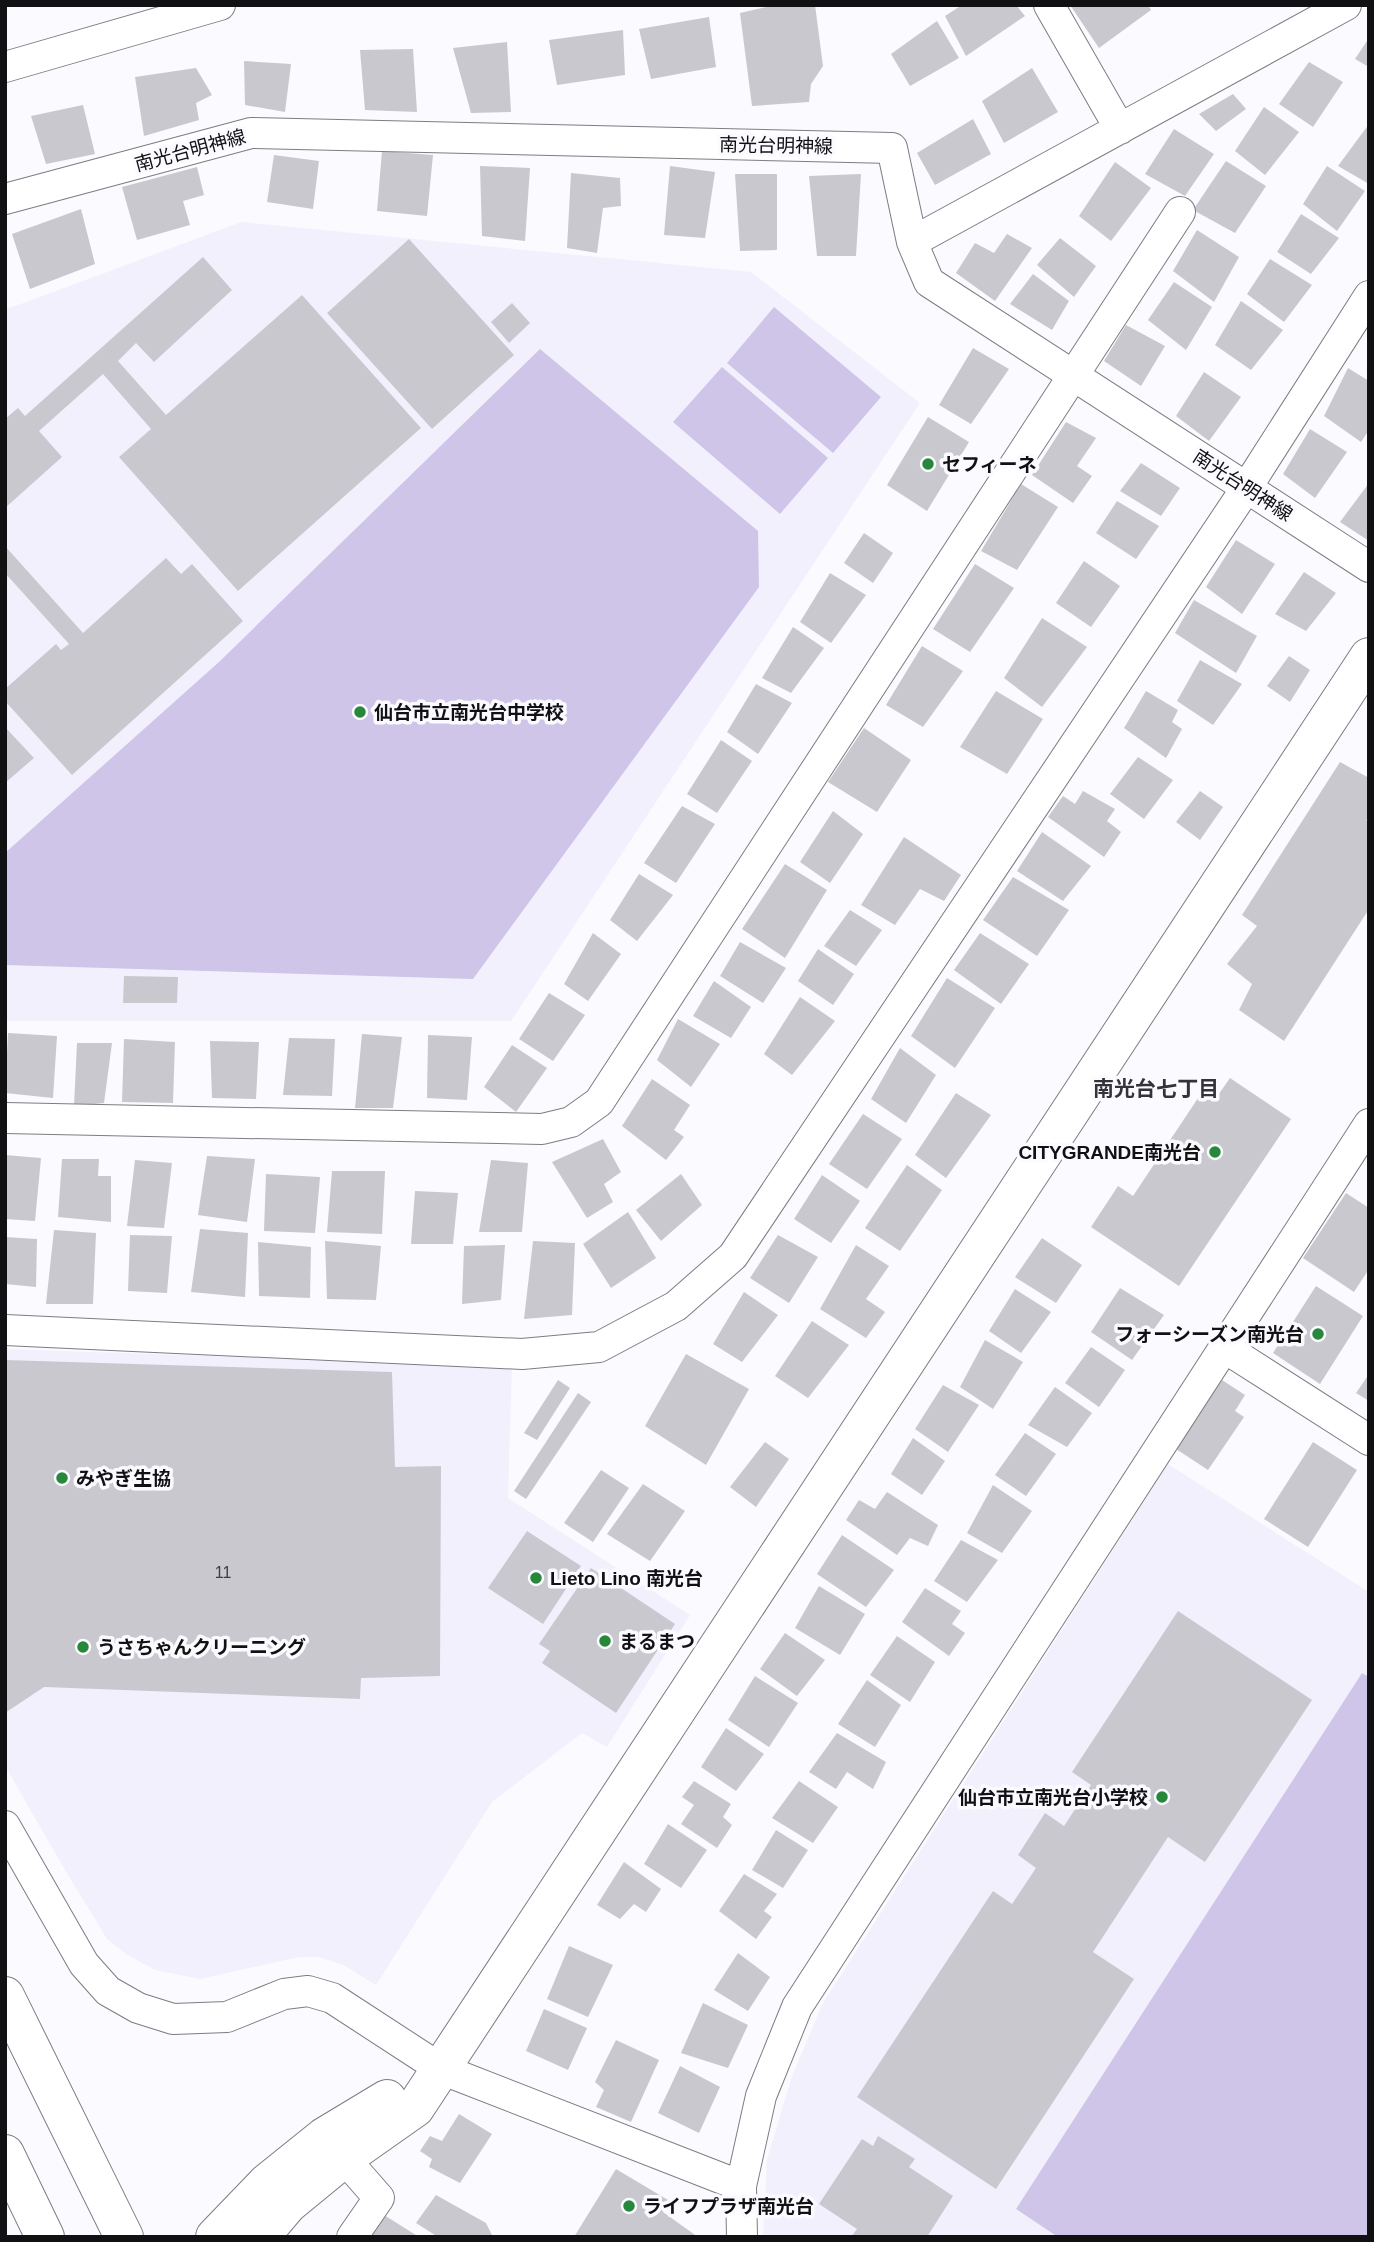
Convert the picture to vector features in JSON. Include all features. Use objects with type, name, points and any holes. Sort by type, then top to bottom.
[{"type":"street","points":[[5,67],[220,5]]},
{"type":"street","points":[[1049,5],[1120,129]]},
{"type":"street","points":[[912,242],[1346,5]]},
{"type":"street","name":"南光台明神線","points":[[5,199],[251,133],[892,148],[912,242],[929,282],[1369,567]]},
{"type":"street","points":[[5,1118],[542,1129],[571,1122],[599,1102],[1180,212]]},
{"type":"street","points":[[5,1330],[522,1354],[599,1347],[676,1306],[733,1256],[1247,487],[1369,296]]},
{"type":"street","points":[[215,2237],[268,2182],[415,2108],[1369,657]]},
{"type":"street","points":[[742,2237],[741,2186],[761,2096],[797,2007],[1226,1348],[1365,1140]]},
{"type":"street","points":[[1226,1348],[1369,1440]]},
{"type":"street","points":[[5,1826],[84,1964],[108,1991],[138,2008],[173,2019],[227,2017],[284,1994],[308,1991],[332,1998],[441,2069],[741,2186]]},
{"type":"street","points":[[5,1996],[124,2237]]},
{"type":"street","points":[[260,2237],[334,2147]]},
{"type":"street","points":[[334,2147],[379,2198],[352,2237]]},
{"type":"street","points":[[5,2154],[44,2237]]},
{"type":"shaded area","name":"仙台市立南光台中学校","points":[[241,222],[751,272],[920,403],[511,1021],[5,1021],[5,309]]},
{"type":"shaded area","points":[[774,307],[881,397],[833,453],[727,363]]},
{"type":"shaded area","points":[[540,349],[758,531],[759,587],[473,979],[5,965],[5,853],[219,662]]},
{"type":"shaded area","points":[[722,367],[828,458],[780,514],[673,422]]},
{"type":"shaded area","points":[[5,1349],[512,1366],[508,1498],[690,1615],[607,1747],[582,1733],[492,1802],[376,1985],[345,1966],[319,1957],[299,1957],[200,1979],[155,1970],[126,1954],[107,1939],[68,1875],[5,1766]]},
{"type":"shaded area","name":"仙台市立南光台小学校","points":[[1168,1464],[1369,1592],[1369,2237],[763,2237],[767,2159],[792,2076],[823,2003]]},
{"type":"shaded area","points":[[1362,1673],[1369,1677],[1369,2237],[1058,2237],[1016,2209]]},
{"type":"building","points":[[775,5],[815,5],[823,66],[811,84],[809,102],[752,106],[740,13]]},
{"type":"building","points":[[962,5],[1016,5],[1025,16],[966,56],[945,16]]},
{"type":"building","points":[[1070,5],[1148,5],[1151,10],[1099,48]]},
{"type":"building","points":[[709,17],[716,67],[651,79],[639,29]]},
{"type":"building","points":[[937,21],[959,58],[910,86],[891,54]]},
{"type":"building","points":[[623,30],[625,75],[557,85],[549,40]]},
{"type":"building","points":[[1369,38],[1369,67],[1355,59]]},
{"type":"building","points":[[507,42],[511,112],[471,113],[453,48]]},
{"type":"building","points":[[413,49],[417,112],[365,110],[360,50]]},
{"type":"building","points":[[244,61],[291,64],[285,112],[245,105]]},
{"type":"building","points":[[1309,62],[1343,82],[1313,127],[1279,104]]},
{"type":"building","points":[[196,68],[212,95],[196,103],[199,120],[144,136],[135,77]]},
{"type":"building","points":[[1032,68],[1058,112],[1004,143],[982,101]]},
{"type":"building","points":[[1233,94],[1246,109],[1216,131],[1199,114]]},
{"type":"building","points":[[83,105],[95,154],[46,164],[31,116]]},
{"type":"building","points":[[1264,107],[1299,132],[1265,175],[1235,151]]},
{"type":"building","points":[[973,119],[991,154],[935,185],[917,153]]},
{"type":"building","points":[[1369,124],[1369,184],[1338,166]]},
{"type":"building","points":[[1174,129],[1214,154],[1185,196],[1145,174]]},
{"type":"building","points":[[382,151],[433,155],[427,216],[377,211]]},
{"type":"building","points":[[274,155],[319,161],[313,209],[267,202]]},
{"type":"building","points":[[1226,161],[1266,186],[1235,233],[1193,210]]},
{"type":"building","points":[[1115,162],[1151,188],[1111,241],[1079,216]]},
{"type":"building","points":[[480,166],[530,168],[525,241],[482,236]]},
{"type":"building","points":[[670,166],[715,172],[705,238],[664,235]]},
{"type":"building","points":[[1327,166],[1365,191],[1337,231],[1303,204]]},
{"type":"building","points":[[197,167],[204,195],[183,201],[190,225],[137,240],[122,187]]},
{"type":"building","points":[[571,173],[620,178],[621,206],[603,208],[597,253],[567,248]]},
{"type":"building","points":[[735,174],[777,174],[777,250],[740,251]]},
{"type":"building","points":[[861,174],[856,256],[817,256],[809,176]]},
{"type":"building","points":[[81,209],[95,264],[30,289],[12,234]]},
{"type":"building","points":[[1301,214],[1339,238],[1311,274],[1277,252]]},
{"type":"building","points":[[1197,230],[1239,257],[1214,302],[1173,271]]},
{"type":"building","points":[[1007,234],[1032,248],[995,301],[956,273],[975,243],[994,253]]},
{"type":"building","points":[[1060,238],[1096,266],[1074,297],[1037,265]]},
{"type":"building","points":[[409,239],[514,355],[432,429],[327,313]]},
{"type":"building","points":[[203,257],[232,290],[154,362],[136,343],[118,361],[166,415],[302,295],[421,428],[238,591],[119,457],[151,429],[103,374],[39,431],[62,457],[5,508],[5,419],[18,408],[25,416]]},
{"type":"building","points":[[1270,259],[1312,285],[1284,322],[1247,294]]},
{"type":"building","points":[[1033,274],[1069,301],[1052,330],[1010,304]]},
{"type":"building","points":[[1174,282],[1212,307],[1186,350],[1148,320]]},
{"type":"building","points":[[1241,301],[1283,330],[1251,370],[1215,345]]},
{"type":"building","points":[[512,303],[530,323],[509,343],[491,322]]},
{"type":"building","points":[[1126,325],[1165,346],[1141,386],[1104,361]]},
{"type":"building","points":[[973,348],[1009,369],[971,424],[939,405]]},
{"type":"building","points":[[1348,368],[1369,381],[1369,430],[1361,442],[1324,416]]},
{"type":"building","points":[[1204,372],[1241,397],[1209,441],[1176,416]]},
{"type":"building","name":"セフィーネ","points":[[928,417],[969,442],[927,511],[887,485]]},
{"type":"building","points":[[1066,422],[1096,438],[1077,466],[1092,476],[1073,503],[1032,475]]},
{"type":"building","points":[[1310,429],[1347,452],[1315,498],[1283,474]]},
{"type":"building","points":[[1141,463],[1180,488],[1161,516],[1120,491]]},
{"type":"building","points":[[1369,483],[1369,541],[1340,522]]},
{"type":"building","points":[[1021,484],[1058,507],[1017,570],[981,551]]},
{"type":"building","points":[[1117,501],[1159,526],[1136,559],[1096,533]]},
{"type":"building","points":[[864,533],[893,553],[873,583],[844,563]]},
{"type":"building","points":[[1236,540],[1275,564],[1242,614],[1206,587]]},
{"type":"building","points":[[5,546],[83,633],[166,558],[181,574],[192,564],[243,621],[72,775],[5,701],[5,689],[56,644],[61,650],[69,644],[5,573]]},
{"type":"building","points":[[1084,561],[1120,586],[1091,627],[1056,603]]},
{"type":"building","points":[[975,564],[1014,588],[970,652],[933,629]]},
{"type":"building","points":[[1304,572],[1336,593],[1306,631],[1275,614]]},
{"type":"building","points":[[830,573],[866,595],[831,643],[800,622]]},
{"type":"building","points":[[1194,600],[1257,636],[1236,673],[1175,633]]},
{"type":"building","points":[[1042,618],[1087,647],[1042,707],[1004,678]]},
{"type":"building","points":[[793,627],[824,648],[791,693],[762,678]]},
{"type":"building","points":[[922,646],[963,671],[923,727],[886,705]]},
{"type":"building","points":[[1289,656],[1310,670],[1290,702],[1267,686]]},
{"type":"building","points":[[1200,660],[1242,684],[1213,725],[1177,701]]},
{"type":"building","points":[[756,684],[792,703],[758,754],[727,732]]},
{"type":"building","points":[[996,691],[1043,719],[1007,774],[960,747]]},
{"type":"building","points":[[1146,691],[1178,710],[1172,722],[1182,729],[1166,758],[1124,728]]},
{"type":"building","points":[[5,727],[34,758],[5,783]]},
{"type":"building","points":[[864,728],[911,760],[877,812],[828,782]]},
{"type":"building","points":[[721,740],[752,761],[717,813],[687,794]]},
{"type":"building","points":[[1138,757],[1173,780],[1144,819],[1110,794]]},
{"type":"building","points":[[1340,762],[1369,778],[1369,817],[1366,820],[1369,822],[1369,909],[1284,1041],[1239,1010],[1252,984],[1227,964],[1257,926],[1242,915]]},
{"type":"building","points":[[1083,791],[1115,809],[1107,821],[1121,832],[1104,857],[1048,817],[1063,796],[1075,804]]},
{"type":"building","points":[[1200,791],[1223,807],[1200,840],[1176,822]]},
{"type":"building","points":[[682,806],[715,824],[676,883],[644,863]]},
{"type":"building","points":[[833,811],[863,834],[830,883],[800,862]]},
{"type":"building","points":[[1042,832],[1091,866],[1063,901],[1017,871]]},
{"type":"building","points":[[904,837],[961,875],[944,901],[920,889],[895,925],[861,905]]},
{"type":"building","points":[[785,864],[827,890],[785,958],[742,929]]},
{"type":"building","points":[[639,874],[673,895],[637,941],[610,920]]},
{"type":"building","points":[[1013,877],[1069,910],[1037,956],[983,920]]},
{"type":"building","points":[[850,910],[882,930],[856,966],[824,946]]},
{"type":"building","points":[[593,933],[621,954],[588,1001],[564,984]]},
{"type":"building","points":[[980,933],[1029,964],[1001,1004],[954,970]]},
{"type":"building","points":[[740,942],[786,968],[763,1003],[720,976]]},
{"type":"building","points":[[818,949],[854,974],[833,1005],[798,981]]},
{"type":"building","points":[[124,976],[178,977],[177,1003],[123,1003]]},
{"type":"building","points":[[947,978],[995,1008],[955,1068],[911,1036]]},
{"type":"building","points":[[714,981],[751,1007],[731,1038],[693,1016]]},
{"type":"building","points":[[549,993],[585,1015],[553,1061],[519,1039]]},
{"type":"building","points":[[800,997],[835,1021],[792,1075],[764,1054]]},
{"type":"building","points":[[678,1019],[720,1044],[691,1087],[657,1060]]},
{"type":"building","points":[[8,1033],[57,1036],[53,1098],[5,1093]]},
{"type":"building","points":[[362,1034],[402,1037],[393,1108],[355,1108]]},
{"type":"building","points":[[428,1035],[472,1037],[467,1100],[427,1098]]},
{"type":"building","points":[[289,1038],[335,1039],[332,1096],[283,1095]]},
{"type":"building","points":[[124,1039],[175,1042],[173,1103],[122,1102]]},
{"type":"building","points":[[210,1041],[259,1042],[256,1099],[212,1098]]},
{"type":"building","points":[[77,1043],[112,1043],[104,1103],[74,1106]]},
{"type":"building","points":[[512,1045],[547,1068],[516,1112],[484,1087]]},
{"type":"building","points":[[900,1048],[936,1075],[906,1123],[871,1099]]},
{"type":"building","name":"CITYGRANDE南光台","points":[[1230,1078],[1291,1119],[1179,1286],[1091,1227],[1118,1186],[1133,1196],[1204,1089],[1216,1098]]},
{"type":"building","points":[[652,1079],[690,1105],[674,1130],[684,1137],[666,1160],[622,1126]]},
{"type":"building","points":[[956,1093],[991,1115],[946,1178],[915,1155]]},
{"type":"building","points":[[863,1114],[902,1139],[867,1189],[829,1164]]},
{"type":"building","points":[[603,1139],[621,1172],[604,1184],[613,1202],[587,1218],[552,1162]]},
{"type":"building","points":[[5,1155],[41,1158],[35,1221],[5,1219]]},
{"type":"building","points":[[207,1156],[255,1159],[247,1222],[198,1215]]},
{"type":"building","points":[[62,1159],[99,1159],[98,1176],[111,1176],[111,1222],[58,1217]]},
{"type":"building","points":[[135,1160],[172,1163],[164,1228],[127,1226]]},
{"type":"building","points":[[491,1160],[528,1163],[522,1232],[479,1232]]},
{"type":"building","points":[[907,1165],[942,1190],[900,1251],[865,1228]]},
{"type":"building","points":[[332,1171],[385,1171],[382,1234],[327,1232]]},
{"type":"building","points":[[266,1174],[320,1177],[315,1233],[264,1231]]},
{"type":"building","points":[[681,1174],[702,1205],[661,1241],[636,1210]]},
{"type":"building","points":[[822,1175],[860,1201],[831,1243],[794,1219]]},
{"type":"building","points":[[415,1191],[458,1193],[453,1244],[411,1244]]},
{"type":"building","points":[[1346,1193],[1369,1208],[1369,1269],[1354,1292],[1303,1258]]},
{"type":"building","points":[[628,1212],[656,1258],[611,1288],[583,1244]]},
{"type":"building","points":[[200,1229],[248,1233],[245,1297],[191,1292]]},
{"type":"building","points":[[54,1230],[96,1233],[93,1304],[46,1304]]},
{"type":"building","points":[[130,1235],[172,1236],[167,1293],[128,1291]]},
{"type":"building","points":[[778,1235],[818,1257],[789,1303],[750,1278]]},
{"type":"building","points":[[5,1237],[37,1239],[36,1287],[5,1284]]},
{"type":"building","points":[[1042,1238],[1082,1265],[1056,1303],[1015,1277]]},
{"type":"building","points":[[325,1241],[381,1246],[376,1300],[327,1299]]},
{"type":"building","points":[[533,1241],[575,1243],[572,1315],[524,1319]]},
{"type":"building","points":[[258,1242],[311,1247],[310,1298],[259,1296]]},
{"type":"building","points":[[505,1245],[501,1300],[462,1304],[464,1246]]},
{"type":"building","points":[[856,1245],[889,1266],[866,1299],[885,1312],[866,1338],[820,1309]]},
{"type":"building","name":"フォーシーズン南光台","points":[[1316,1286],[1363,1316],[1320,1384],[1273,1353]]},
{"type":"building","points":[[1120,1288],[1164,1315],[1132,1360],[1091,1332]]},
{"type":"building","points":[[1015,1289],[1051,1312],[1021,1353],[989,1331]]},
{"type":"building","points":[[744,1292],[778,1315],[742,1362],[713,1344]]},
{"type":"building","points":[[812,1321],[849,1345],[808,1398],[775,1376]]},
{"type":"building","points":[[985,1340],[1023,1362],[993,1409],[960,1387]]},
{"type":"building","points":[[1091,1347],[1125,1370],[1099,1407],[1065,1383]]},
{"type":"building","points":[[686,1354],[749,1389],[706,1465],[645,1426]]},
{"type":"building","points":[[5,1360],[392,1372],[395,1467],[441,1466],[440,1676],[361,1678],[360,1699],[44,1687],[5,1713]]},
{"type":"building","points":[[1369,1374],[1369,1401],[1356,1393]]},
{"type":"building","points":[[558,1380],[570,1388],[537,1440],[524,1433]]},
{"type":"building","points":[[1222,1380],[1245,1395],[1235,1411],[1244,1417],[1208,1470],[1176,1449]]},
{"type":"building","points":[[943,1385],[979,1405],[948,1452],[915,1429]]},
{"type":"building","points":[[1055,1387],[1092,1413],[1067,1447],[1028,1425]]},
{"type":"building","points":[[578,1393],[591,1402],[526,1499],[514,1491]]},
{"type":"building","points":[[1025,1433],[1056,1454],[1026,1496],[995,1475]]},
{"type":"building","points":[[913,1438],[945,1461],[922,1495],[891,1474]]},
{"type":"building","points":[[765,1442],[789,1459],[756,1507],[730,1487]]},
{"type":"building","points":[[1313,1442],[1357,1470],[1308,1547],[1264,1519]]},
{"type":"building","points":[[601,1470],[629,1488],[593,1542],[564,1523]]},
{"type":"building","points":[[643,1484],[685,1511],[650,1561],[607,1534]]},
{"type":"building","points":[[993,1485],[1032,1511],[1002,1553],[967,1533]]},
{"type":"building","points":[[887,1492],[938,1525],[928,1546],[910,1538],[897,1555],[846,1520],[859,1500],[875,1509]]},
{"type":"building","points":[[527,1531],[581,1566],[543,1624],[488,1588]]},
{"type":"building","points":[[842,1535],[894,1570],[866,1607],[817,1574]]},
{"type":"building","points":[[961,1540],[998,1560],[967,1602],[934,1581]]},
{"type":"building","points":[[591,1568],[675,1624],[616,1713],[542,1663],[550,1651],[539,1644]]},
{"type":"building","points":[[819,1586],[865,1614],[840,1655],[795,1628]]},
{"type":"building","points":[[925,1588],[961,1611],[952,1624],[965,1633],[949,1656],[902,1622]]},
{"type":"building","points":[[1178,1611],[1312,1700],[1205,1862],[1168,1837],[1093,1952],[1134,1979],[996,2189],[857,2097],[993,1891],[1012,1904],[1036,1868],[1018,1855],[1045,1813],[1064,1826],[1091,1785],[1072,1772]]},
{"type":"building","points":[[785,1633],[825,1660],[797,1696],[760,1669]]},
{"type":"building","points":[[897,1636],[935,1662],[910,1702],[870,1675]]},
{"type":"building","points":[[755,1676],[798,1703],[769,1747],[728,1720]]},
{"type":"building","points":[[867,1680],[901,1705],[875,1747],[838,1724]]},
{"type":"building","points":[[726,1728],[764,1754],[736,1791],[701,1767]]},
{"type":"building","points":[[837,1733],[886,1762],[873,1789],[847,1772],[836,1789],[809,1772]]},
{"type":"building","points":[[694,1781],[731,1804],[723,1817],[732,1825],[717,1848],[681,1824],[694,1805],[682,1797]]},
{"type":"building","points":[[799,1781],[838,1807],[813,1843],[772,1818]]},
{"type":"building","points":[[668,1824],[707,1850],[681,1888],[644,1864]]},
{"type":"building","points":[[776,1830],[808,1850],[783,1888],[752,1870]]},
{"type":"building","points":[[624,1862],[661,1889],[646,1912],[634,1904],[620,1919],[597,1905]]},
{"type":"building","points":[[744,1874],[777,1894],[764,1911],[772,1917],[756,1939],[719,1911]]},
{"type":"building","points":[[569,1946],[613,1965],[588,2017],[547,1999]]},
{"type":"building","points":[[738,1953],[770,1977],[748,2011],[714,1990]]},
{"type":"building","points":[[703,2003],[748,2025],[728,2068],[681,2053]]},
{"type":"building","points":[[544,2009],[587,2028],[568,2070],[526,2051]]},
{"type":"building","points":[[616,2040],[659,2060],[631,2122],[596,2107],[604,2090],[595,2082]]},
{"type":"building","points":[[680,2066],[720,2087],[699,2133],[658,2113]]},
{"type":"building","points":[[459,2114],[492,2134],[460,2183],[429,2167],[432,2159],[420,2151],[430,2136],[442,2141]]},
{"type":"building","points":[[878,2136],[915,2159],[909,2167],[953,2196],[927,2237],[851,2237],[857,2229],[819,2204],[862,2139],[873,2146]]},
{"type":"building","name":"ライフプラザ南光台","points":[[616,2169],[668,2200],[663,2212],[698,2237],[574,2237]]},
{"type":"building","points":[[436,2195],[486,2223],[493,2237],[438,2237],[416,2223]]},
{"type":"building","points":[[384,2215],[419,2237],[370,2237]]},
{"type":"place","name":"セフィーネ","points":[[928,464]]},
{"type":"place","name":"仙台市立南光台中学校","points":[[360,712]]},
{"type":"place","name":"CITYGRANDE南光台","points":[[1215,1152]]},
{"type":"place","name":"フォーシーズン南光台","points":[[1318,1334]]},
{"type":"place","name":"みやぎ生協","points":[[62,1478]]},
{"type":"place","name":"Lieto Lino 南光台","points":[[536,1578]]},
{"type":"place","name":"まるまつ","points":[[605,1641]]},
{"type":"place","name":"うさちゃんクリーニング","points":[[83,1647]]},
{"type":"place","name":"仙台市立南光台小学校","points":[[1162,1797]]},
{"type":"place","name":"ライフプラザ南光台","points":[[629,2206]]},
{"type":"district","name":"南光台七丁目","points":[[1156,1089]]}]
